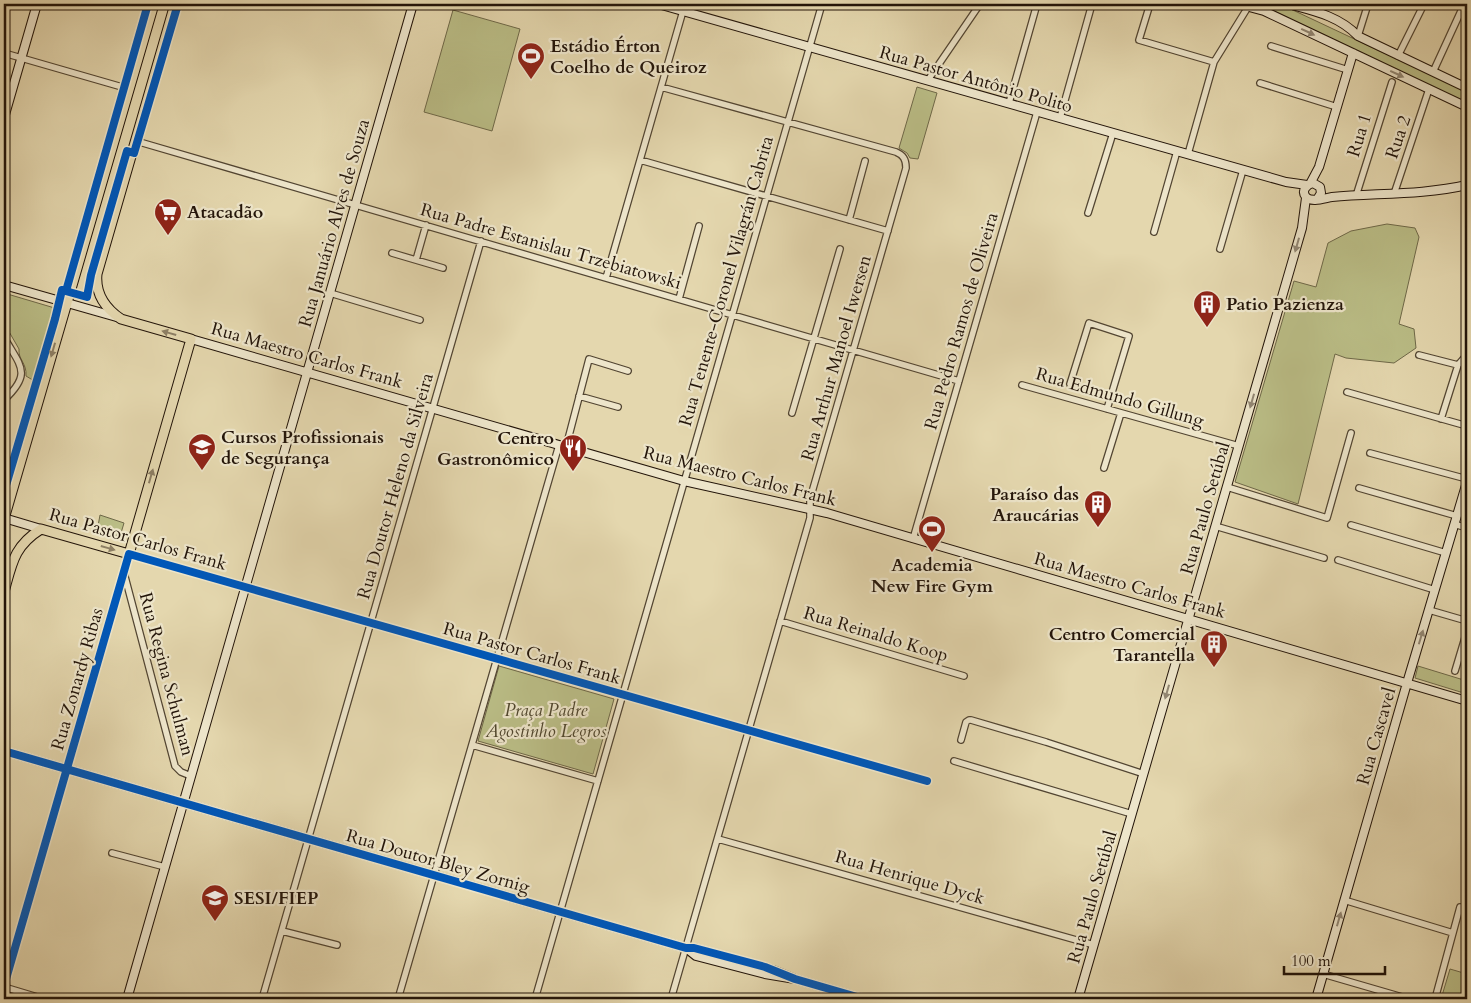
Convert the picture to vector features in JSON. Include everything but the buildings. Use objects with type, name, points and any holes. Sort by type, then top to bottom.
[{"type":"main road","points":[[4,118],[37,4]]},
{"type":"main road","points":[[4,518],[154,4]]},
{"type":"main road","points":[[121,319],[104,304],[98,293],[97,274],[175,4]]},
{"type":"main road","name":"Rua Januário Alves de Souza","points":[[126,999],[413,4]]},
{"type":"main road","name":"Rua Pastor Antônio Polito","points":[[658,4],[684,7],[809,47],[1037,112],[1286,182],[1308,184]]},
{"type":"main road","points":[[1238,4],[1264,11],[1467,107]]},
{"type":"main road","points":[[1288,4],[1302,5],[1324,14],[1341,22],[1358,36],[1467,87]]},
{"type":"main road","points":[[1353,53],[1319,167],[1304,189],[1305,196],[1311,200],[1342,196],[1437,190],[1467,185]]},
{"type":"main road","points":[[1318,198],[1321,193],[1319,167]]},
{"type":"main road","name":"Rua Pastor Antônio Polito","points":[[1286,182],[1305,196]]},
{"type":"main road","points":[[1308,184],[1319,186],[1342,196]]},
{"type":"main road","name":"Rua Paulo Setúbal","points":[[1078,999],[1302,228],[1305,196]]},
{"type":"main road","name":"Rua Maestro Carlos Frank","points":[[4,285],[684,481],[810,509],[1467,701]]},
{"type":"main road","name":"Rua Zonardy Ribas","points":[[129,554],[191,339]]},
{"type":"main road","name":"Rua Cascavel","points":[[1316,999],[1406,683],[1467,480]]},
{"type":"main road","name":"Rua Pastor Carlos Frank","points":[[4,518],[129,554]]},
{"type":"main road","points":[[4,592],[18,550],[28,538],[41,529]]},
{"type":"main road","name":"Rua Doutor Bley Zornig","points":[[4,751],[686,948],[696,956],[765,974],[795,979],[864,999]]},
{"type":"street","name":"Rua Tenente-Coronel Vilagrán Cabrita","points":[[535,999],[822,4]]},
{"type":"street","points":[[928,80],[979,6],[964,4]]},
{"type":"street","points":[[1009,104],[1037,4]]},
{"type":"street","points":[[1060,118],[1092,4]]},
{"type":"street","points":[[1150,4],[1139,40],[1214,62]]},
{"type":"street","points":[[1358,36],[1368,4]]},
{"type":"street","points":[[1398,56],[1424,4]]},
{"type":"street","points":[[1188,154],[1214,62],[1248,6]]},
{"type":"street","points":[[606,278],[684,7]]},
{"type":"street","points":[[1433,72],[1461,11]]},
{"type":"street","points":[[1271,46],[1348,70]]},
{"type":"street","points":[[4,53],[129,89]]},
{"type":"street","name":"Rua 1","points":[[1356,196],[1392,82]]},
{"type":"street","points":[[1260,83],[1337,107]]},
{"type":"street","points":[[661,87],[788,122]]},
{"type":"street","name":"Rua 2","points":[[1394,194],[1429,89]]},
{"type":"street","name":"Rua Pedro Ramos de Oliveira","points":[[913,539],[1037,112]]},
{"type":"street","name":"Rua Arthur Manoel Iwersen","points":[[671,999],[810,518],[810,499],[906,168],[904,158],[896,152],[788,122]]},
{"type":"street","points":[[1088,213],[1113,133]]},
{"type":"street","name":"Rua Padre Estanislau Trzebiatowski","points":[[136,140],[959,381]]},
{"type":"street","points":[[1154,232],[1177,151]]},
{"type":"street","points":[[640,160],[888,231]]},
{"type":"street","points":[[849,220],[865,161]]},
{"type":"street","points":[[1220,249],[1243,170]]},
{"type":"street","points":[[416,260],[426,225]]},
{"type":"street","points":[[679,299],[699,226]]},
{"type":"street","name":"Rua Doutor Heleno da Silveira","points":[[262,999],[481,241]]},
{"type":"street","points":[[792,413],[840,249]]},
{"type":"street","points":[[392,253],[443,268]]},
{"type":"street","points":[[330,294],[420,320]]},
{"type":"street","points":[[1070,384],[1089,323],[1128,336],[1108,409]]},
{"type":"street","points":[[4,337],[20,365],[22,374],[18,384],[4,400]]},
{"type":"street","points":[[1419,355],[1458,365]]},
{"type":"street","points":[[1442,419],[1458,365],[1464,358]]},
{"type":"street","points":[[398,999],[497,658],[589,359],[628,371]]},
{"type":"street","name":"Rua Edmundo Gillung","points":[[1022,385],[1239,446]]},
{"type":"street","points":[[1347,392],[1467,426]]},
{"type":"street","points":[[579,396],[618,407]]},
{"type":"street","points":[[1104,468],[1121,413]]},
{"type":"street","points":[[1227,487],[1327,518],[1351,433]]},
{"type":"street","points":[[1370,453],[1467,480]]},
{"type":"street","points":[[1359,488],[1456,520],[1467,528]]},
{"type":"street","points":[[1351,525],[1446,553]]},
{"type":"street","points":[[1216,526],[1324,558]]},
{"type":"street","name":"Rua Zonardy Ribas","points":[[4,987],[129,554]]},
{"type":"street","name":"Rua Pastor Carlos Frank","points":[[129,554],[927,781]]},
{"type":"street","points":[[1338,560],[1435,590]]},
{"type":"street","name":"Rua Regina Schulman","points":[[124,571],[175,766],[181,772],[191,776]]},
{"type":"street","points":[[1429,610],[1467,621]]},
{"type":"street","name":"Rua Reinaldo Koop","points":[[780,621],[964,676]]},
{"type":"street","points":[[1455,671],[1467,631]]},
{"type":"street","points":[[961,740],[966,722],[971,720],[1144,774]]},
{"type":"street","points":[[472,745],[598,781]]},
{"type":"street","points":[[954,761],[1132,814]]},
{"type":"street","name":"Rua Henrique Dyck","points":[[718,839],[1094,945]]},
{"type":"street","points":[[112,853],[165,867]]},
{"type":"street","points":[[1344,900],[1452,933]]},
{"type":"street","points":[[1434,999],[1460,907]]},
{"type":"street","points":[[282,931],[337,945]]},
{"type":"street","points":[[1324,974],[1409,999]]},
{"type":"street","points":[[4,987],[44,999]]},
{"type":"green space","points":[[1259,4],[1280,4],[1467,92],[1467,103]]},
{"type":"green space","points":[[453,10],[520,29],[492,131],[424,112]]},
{"type":"green space","points":[[917,87],[937,93],[918,159],[910,158],[907,153],[899,148]]},
{"type":"green space","points":[[1387,224],[1415,228],[1419,237],[1399,324],[1414,329],[1416,348],[1394,363],[1346,358],[1335,354],[1298,504],[1235,482],[1294,281],[1316,287],[1328,243],[1351,231]]},
{"type":"green space","points":[[4,293],[58,309],[36,382],[26,376],[19,349],[4,323]]},
{"type":"green space","points":[[100,515],[124,523],[121,533],[115,536],[100,530],[98,526]]},
{"type":"green space","name":"Praça Padre Agostinho Legros","points":[[499,666],[614,699],[593,774],[478,741]]},
{"type":"green space","points":[[1418,666],[1467,681],[1467,694],[1415,678]]},
{"type":"green space","points":[[1450,969],[1467,974],[1467,999],[1441,999]]},
{"type":"cycle path","points":[[66,291],[148,4]]},
{"type":"cycle path","points":[[4,492],[62,290],[87,297],[91,275],[127,151],[134,153],[178,4]]},
{"type":"cycle path","points":[[4,986],[129,554],[927,781]]},
{"type":"cycle path","points":[[4,751],[686,948],[694,948],[765,967],[795,979],[864,999]]},
{"type":"place","name":"Estádio Érton Coelho de Queiroz","points":[[531,80]]},
{"type":"place","name":"Atacadão","points":[[168,236]]},
{"type":"place","name":"Patio Pazienza","points":[[1207,328]]},
{"type":"place","name":"Cursos Profissionais de Segurança","points":[[202,471]]},
{"type":"place","name":"Centro Gastronômico","points":[[573,472]]},
{"type":"place","name":"Paraíso das Araucárias","points":[[1098,528]]},
{"type":"place","name":"Academia New Fire Gym","points":[[932,553]]},
{"type":"place","name":"Centro Comercial Tarantella","points":[[1214,668]]},
{"type":"place","name":"SESI/FIEP","points":[[215,922]]}]
